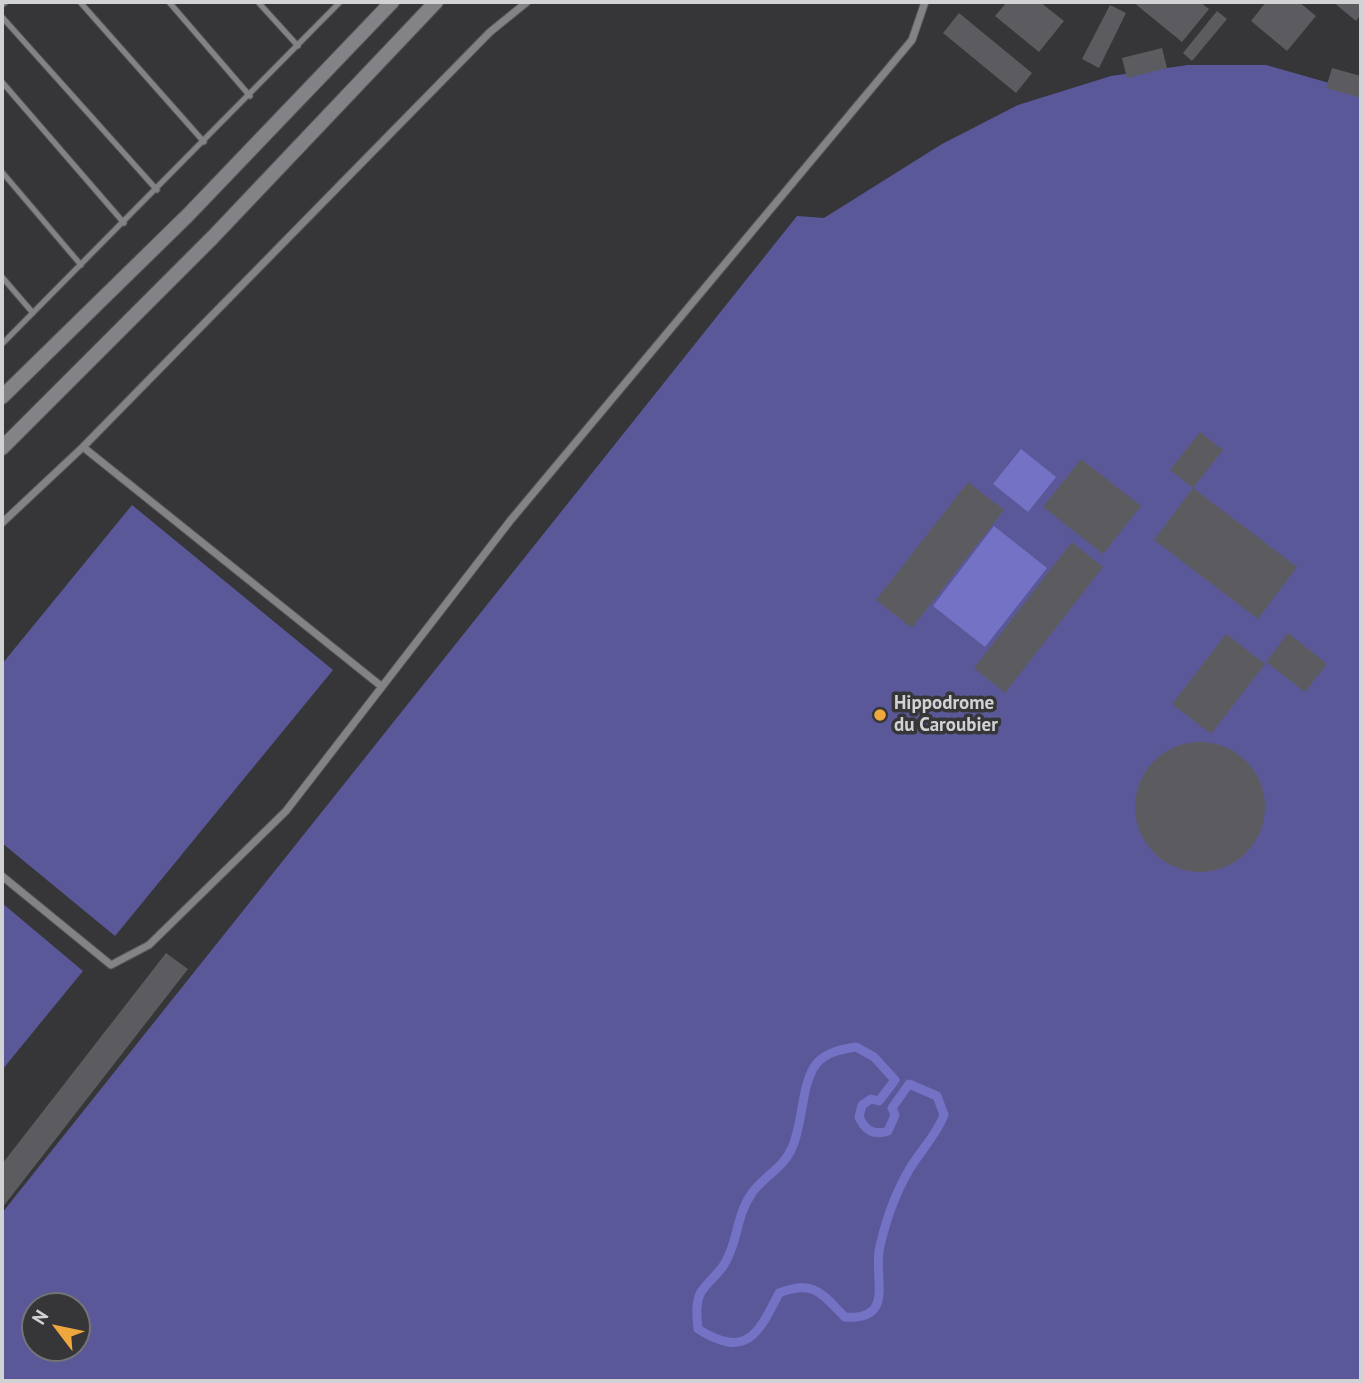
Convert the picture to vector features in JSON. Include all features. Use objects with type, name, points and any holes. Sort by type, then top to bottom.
[{"type":"street","points":[[2,397],[188,215],[392,2]]},
{"type":"street","points":[[2,447],[241,208],[436,2]]},
{"type":"street","points":[[2,523],[83,447],[490,32],[527,2]]},
{"type":"street","points":[[2,876],[111,965],[149,945],[286,811],[519,511],[912,40],[925,2]]},
{"type":"street","points":[[83,447],[381,687]]},
{"type":"lane","points":[[80,2],[204,142]]},
{"type":"lane","points":[[169,2],[250,96]]},
{"type":"lane","points":[[258,2],[298,46]]},
{"type":"lane","points":[[2,344],[340,2]]},
{"type":"lane","points":[[2,17],[157,190]]},
{"type":"lane","points":[[2,82],[124,223]]},
{"type":"lane","points":[[2,172],[81,265]]},
{"type":"lane","points":[[2,277],[33,313]]},
{"type":"shaded area","name":"Hippodrome du Caroubier","points":[[1188,65],[1266,65],[1361,92],[1361,1381],[2,1381],[2,1213],[797,216],[824,218],[942,144],[1018,105],[1111,76]]},
{"type":"shaded area","points":[[1021,449],[1056,477],[1028,512],[993,484]]},
{"type":"shaded area","points":[[132,505],[333,670],[115,936],[2,843],[2,664]]},
{"type":"shaded area","points":[[994,526],[1047,568],[985,647],[933,606]]},
{"type":"shaded area","points":[[2,903],[83,971],[2,1070]]},
{"type":"building","points":[[1007,2],[1040,2],[1064,21],[1039,52],[995,16]]},
{"type":"building","points":[[1133,2],[1200,2],[1209,9],[1182,42]]},
{"type":"building","points":[[1266,2],[1299,2],[1316,16],[1287,51],[1251,21]]},
{"type":"building","points":[[1333,2],[1361,2],[1361,14],[1356,21]]},
{"type":"building","points":[[1110,5],[1126,13],[1099,68],[1082,59]]},
{"type":"building","points":[[1217,11],[1227,19],[1192,61],[1183,53]]},
{"type":"building","points":[[959,13],[1032,73],[1016,93],[943,33]]},
{"type":"building","points":[[1162,48],[1167,68],[1127,78],[1122,58]]},
{"type":"building","points":[[1332,68],[1361,76],[1361,98],[1326,88]]},
{"type":"building","points":[[1200,432],[1223,450],[1193,488],[1170,470]]},
{"type":"building","points":[[1081,459],[1141,506],[1103,554],[1043,507]]},
{"type":"building","points":[[968,482],[1004,510],[912,628],[876,600]]},
{"type":"building","points":[[1193,488],[1297,567],[1258,619],[1154,540]]},
{"type":"building","points":[[1072,542],[1103,567],[1005,693],[974,668]]},
{"type":"building","points":[[1288,633],[1327,664],[1305,692],[1266,662]]},
{"type":"building","points":[[1226,634],[1265,664],[1211,734],[1172,704]]},
{"type":"building","points":[[1200,742],[1225,747],[1246,761],[1260,782],[1265,807],[1260,832],[1246,853],[1225,867],[1200,872],[1175,867],[1154,853],[1140,832],[1135,807],[1140,782],[1154,761],[1175,747]]},
{"type":"building","points":[[166,953],[188,969],[2,1208],[2,1164]]},
{"type":"waterway","points":[[856,1047],[874,1057],[895,1080],[879,1101],[871,1099],[862,1105],[859,1117],[867,1128],[878,1133],[888,1131],[895,1115],[892,1108],[909,1084],[937,1096],[944,1115],[904,1179],[888,1216],[878,1258],[877,1304],[871,1312],[845,1317],[817,1291],[809,1288],[791,1289],[779,1293],[764,1321],[749,1338],[739,1342],[714,1338],[698,1329],[699,1296],[723,1267],[743,1210],[752,1193],[783,1162],[791,1150],[808,1082],[817,1063],[830,1054],[856,1047]]},
{"type":"place","name":"Hippodrome du Caroubier","points":[[880,715]]}]
